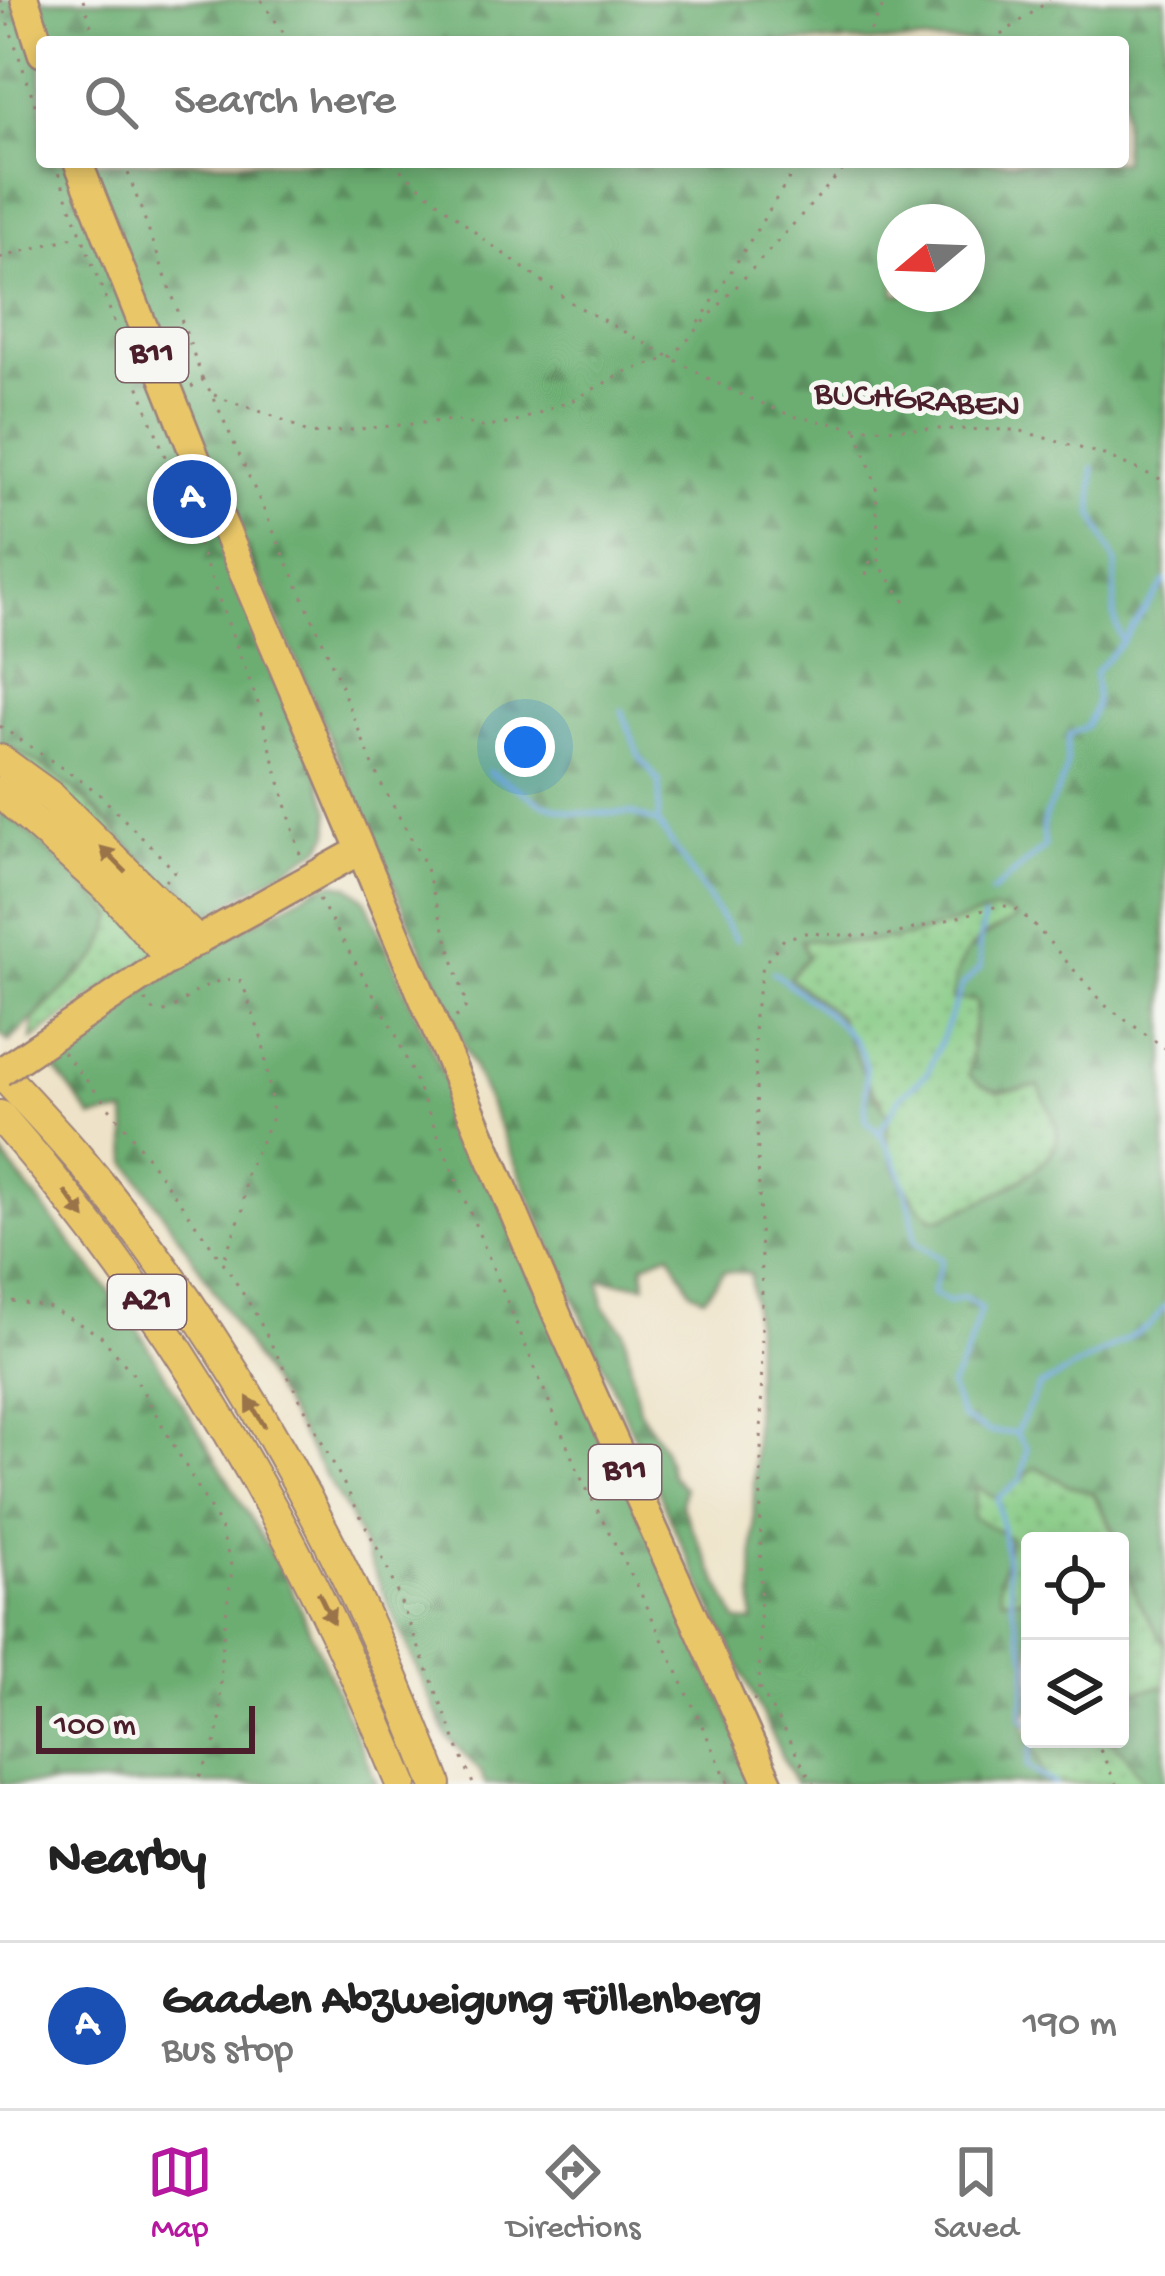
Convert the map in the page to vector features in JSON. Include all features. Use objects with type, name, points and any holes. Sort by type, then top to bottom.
[{"type":"highway","points":[[0,760],[51,796],[183,950]]},
{"type":"highway","points":[[0,792],[183,950]]},
{"type":"highway","name":"A21","points":[[0,1072],[80,1160],[215,1342],[347,1574],[400,1689],[436,1784]]},
{"type":"highway","name":"A21","points":[[0,1116],[54,1176],[122,1267],[230,1430],[336,1628],[402,1784]]},
{"type":"main road","points":[[25,0],[37,36]]},
{"type":"main road","name":"B11","points":[[80,168],[359,851],[631,1487],[769,1784]]},
{"type":"main road","points":[[0,1072],[183,950],[359,851]]},
{"type":"path","points":[[0,0],[36,107]]},
{"type":"path","points":[[83,0],[94,36]]},
{"type":"path","points":[[262,0],[286,36]]},
{"type":"path","points":[[868,36],[886,0]]},
{"type":"path","points":[[1000,36],[1051,0]]},
{"type":"path","points":[[57,168],[257,703],[306,878],[394,1030],[579,1474],[644,1600],[729,1784]]},
{"type":"path","points":[[126,168],[203,380],[323,641],[379,780],[424,862],[467,1006],[436,1031]]},
{"type":"path","name":"BUCHGRABEN","points":[[398,168],[482,238],[570,302],[726,388],[792,416],[857,428],[1018,430],[1104,455],[1165,481]]},
{"type":"path","points":[[692,335],[795,168]]},
{"type":"path","points":[[212,394],[260,415],[285,417],[308,434],[453,420],[483,427],[513,423],[573,400],[625,372],[672,357],[845,168]]},
{"type":"path","points":[[0,258],[79,236]]},
{"type":"path","points":[[171,399],[203,380]]},
{"type":"path","points":[[857,428],[876,485],[879,557],[895,592],[907,605]]},
{"type":"path","points":[[866,575],[869,563],[879,557]]},
{"type":"path","points":[[0,726],[96,790],[175,871],[157,888]]},
{"type":"path","points":[[738,1720],[751,1710],[759,1687],[761,1295],[754,1016],[756,988],[772,950],[798,934],[896,934],[985,907],[1011,907],[1035,926],[1106,1006],[1165,1048]]},
{"type":"path","points":[[133,985],[153,1010],[162,1013],[224,979],[242,982],[250,999],[263,1043],[273,1115],[246,1174],[243,1209],[223,1262]]},
{"type":"path","points":[[44,1043],[126,1128],[223,1262],[263,1328],[386,1565],[473,1784]]},
{"type":"path","points":[[0,1299],[48,1307],[100,1335],[133,1374],[220,1526],[232,1569],[221,1652],[220,1723],[196,1784]]},
{"type":"path","points":[[759,1687],[813,1784]]},
{"type":"path","points":[[1099,1748],[1116,1784]]},
{"type":"green space","points":[[0,0],[1165,0],[1165,1644],[1137,1599],[1129,1572],[1129,1532],[1115,1532],[1093,1492],[1069,1486],[1036,1466],[998,1499],[977,1487],[973,1517],[1010,1538],[999,1587],[1002,1599],[1021,1598],[1021,1748],[1034,1748],[1048,1784],[795,1784],[675,1530],[246,545],[329,809],[330,833],[320,848],[196,924],[107,822],[57,777],[0,743]],"holes":[[[995,910],[1016,919],[971,948],[959,969],[952,999],[977,1001],[969,1075],[994,1090],[1039,1086],[1057,1139],[1052,1152],[1025,1177],[935,1219],[914,1201],[898,1174],[889,1144],[889,1117],[838,1016],[789,978],[807,957],[801,940],[861,942],[907,937]],[[670,1253],[690,1290],[704,1298],[724,1271],[750,1273],[755,1324],[753,1622],[737,1621],[681,1505],[684,1488],[671,1475],[663,1447],[639,1409],[624,1331],[603,1306],[600,1280],[646,1285],[643,1264]]]},
{"type":"green space","points":[[0,743],[30,758],[83,798],[196,924],[32,1040],[34,1019],[100,954],[0,806]]},
{"type":"green space","points":[[0,806],[115,916],[100,954],[9,1042],[0,1033]]},
{"type":"green space","points":[[349,886],[365,899],[760,1784],[732,1784],[726,1773],[729,1784],[485,1784],[481,1772],[447,1736],[349,1515],[208,1281],[128,1162],[126,1113],[92,1118],[44,1055],[211,947],[317,887]]},
{"type":"green space","points":[[995,910],[1017,919],[978,939],[953,999],[978,1000],[970,1045],[998,1092],[1039,1085],[1057,1138],[1052,1151],[1025,1177],[935,1219],[920,1210],[897,1170],[885,1133],[882,1103],[838,1016],[788,977],[807,957],[800,940],[861,942],[907,937]]},
{"type":"green space","points":[[0,1152],[135,1324],[288,1581],[377,1784],[0,1784]]},
{"type":"green space","points":[[1036,1466],[1069,1486],[1092,1492],[1113,1532],[1021,1532],[1021,1598],[1002,1599],[999,1588],[1009,1539],[973,1517],[977,1487],[1013,1488]]},
{"type":"green space","points":[[1129,1575],[1137,1599],[1165,1644],[1165,1686],[1134,1692],[1129,1684]]},
{"type":"green space","points":[[1129,1677],[1134,1692],[1165,1686],[1165,1784],[1146,1784],[1119,1748],[1129,1748]]},
{"type":"green space","points":[[1034,1748],[1119,1748],[1146,1784],[1048,1784]]},
{"type":"waterway","points":[[1093,468],[1093,514],[1116,562],[1114,616],[1122,642]]},
{"type":"waterway","points":[[991,893],[1045,847],[1044,824],[1065,773],[1070,734],[1086,727],[1096,704],[1095,672],[1165,582]]},
{"type":"waterway","points":[[622,710],[639,756],[660,783],[658,823],[736,940]]},
{"type":"waterway","points":[[489,772],[542,803],[573,813],[631,813],[658,823]]},
{"type":"waterway","points":[[880,1131],[901,1096],[928,1073],[962,986],[981,967],[984,918]]},
{"type":"waterway","points":[[773,972],[824,1011],[858,1046],[865,1065],[867,1122],[887,1144],[902,1177],[915,1243],[942,1259],[932,1293],[948,1302],[964,1297],[981,1308],[950,1387],[962,1418],[990,1432],[1016,1433],[1027,1449],[1021,1480],[998,1499],[1022,1640]]},
{"type":"waterway","points":[[1016,1433],[1039,1387],[1150,1326],[1165,1306]]},
{"type":"waterway","points":[[1032,1748],[1028,1767],[1055,1784]]},
{"type":"place","name":"Gaaden Abzweigung Füllenberg","points":[[192,499]]}]
